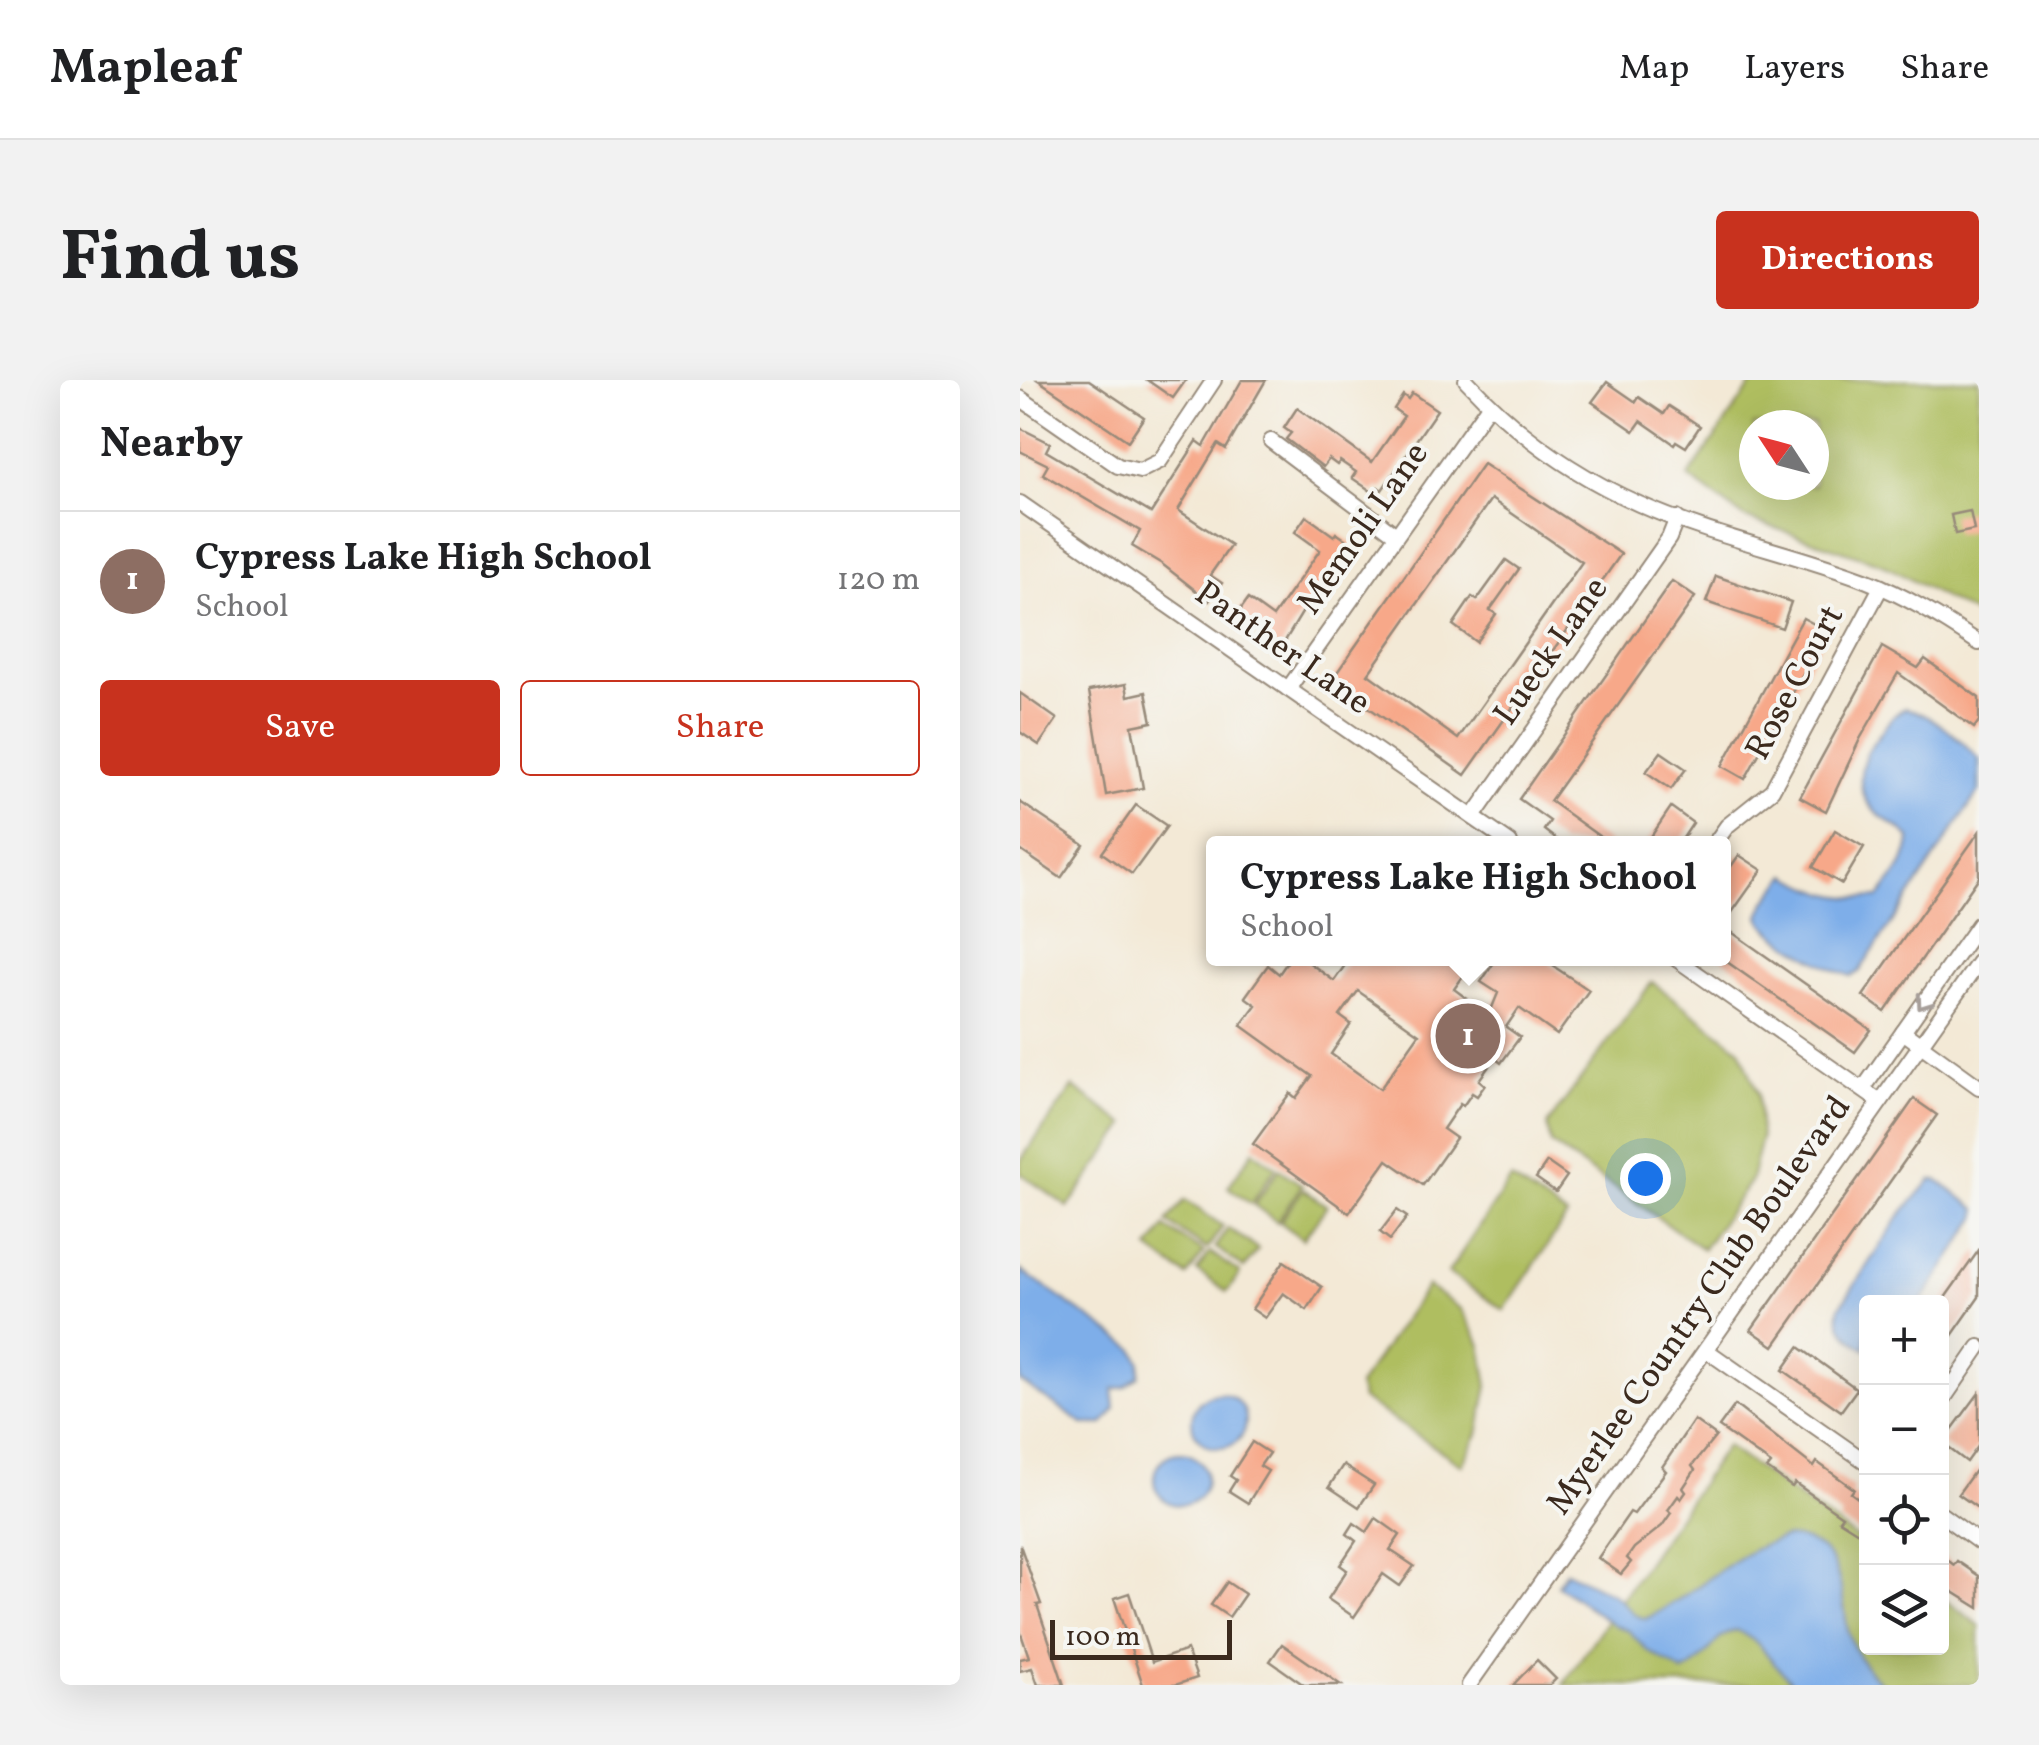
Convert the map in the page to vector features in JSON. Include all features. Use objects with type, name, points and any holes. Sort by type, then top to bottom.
[{"type":"street","points":[[1020,398],[1118,466],[1140,471],[1160,460],[1214,380]]},
{"type":"street","points":[[1466,380],[1515,427],[1612,492],[1676,518],[1881,587],[1979,643]]},
{"type":"street","name":"Memoli Lane","points":[[1288,689],[1490,405]]},
{"type":"street","points":[[1271,441],[1396,535]]},
{"type":"street","name":"Panther Lane","points":[[1020,503],[1499,836]]},
{"type":"street","name":"Lueck Lane","points":[[1472,817],[1669,538],[1676,518]]},
{"type":"street","name":"Rose Court","points":[[1720,836],[1727,826],[1772,790],[1881,587]]},
{"type":"street","name":"Myerlee Country Club Boulevard","points":[[1863,1088],[1979,924]]},
{"type":"street","name":"Myerlee Country Club Boulevard","points":[[1469,1685],[1979,962]]},
{"type":"street","points":[[1686,966],[1880,1102]]},
{"type":"street","points":[[1903,1032],[1979,1086]]},
{"type":"street","points":[[1949,1391],[1979,1347]]},
{"type":"street","points":[[1706,1350],[1859,1457]]},
{"type":"street","points":[[1949,1521],[1979,1542]]},
{"type":"green space","points":[[1755,380],[1979,380],[1979,617],[1882,564],[1745,518],[1688,477]]},
{"type":"green space","points":[[1652,982],[1740,1049],[1758,1093],[1761,1138],[1751,1180],[1703,1249],[1551,1144],[1547,1125]]},
{"type":"green space","points":[[1073,1087],[1126,1125],[1068,1207],[1020,1173],[1020,1161]]},
{"type":"green space","points":[[1253,1151],[1276,1167],[1251,1204],[1228,1187]]},
{"type":"green space","points":[[1279,1169],[1302,1185],[1277,1222],[1254,1205]]},
{"type":"green space","points":[[1511,1179],[1567,1216],[1504,1310],[1448,1273]]},
{"type":"green space","points":[[1303,1189],[1327,1206],[1303,1239],[1280,1222]]},
{"type":"green space","points":[[1185,1200],[1223,1226],[1207,1249],[1167,1222]]},
{"type":"green space","points":[[1165,1227],[1204,1252],[1187,1276],[1149,1249]]},
{"type":"green space","points":[[1228,1228],[1258,1249],[1244,1268],[1215,1247]]},
{"type":"green space","points":[[1210,1252],[1240,1273],[1227,1292],[1197,1271]]},
{"type":"green space","points":[[1427,1286],[1461,1309],[1481,1345],[1488,1386],[1478,1434],[1462,1465],[1362,1399],[1358,1386]]},
{"type":"green space","points":[[1726,1446],[1859,1540],[1859,1655],[1949,1655],[1949,1603],[1979,1625],[1979,1685],[1563,1685]]},
{"type":"water","points":[[1905,708],[1945,728],[1979,759],[1979,791],[1859,972],[1851,976],[1786,942],[1760,916],[1787,875],[1831,894],[1865,898],[1879,897],[1895,876],[1907,854],[1910,838],[1865,798],[1861,770],[1873,743]]},
{"type":"water","points":[[1931,1180],[1937,1180],[1977,1209],[1977,1218],[1926,1295],[1859,1295],[1859,1344],[1842,1326],[1840,1307],[1899,1217]]},
{"type":"water","points":[[1020,1270],[1134,1349],[1140,1362],[1139,1376],[1125,1387],[1113,1389],[1115,1409],[1103,1424],[1083,1424],[1020,1381]]},
{"type":"water","points":[[1219,1394],[1238,1402],[1246,1421],[1238,1440],[1219,1448],[1200,1440],[1192,1421],[1200,1402]]},
{"type":"water","points":[[1180,1453],[1198,1461],[1206,1479],[1198,1497],[1180,1505],[1162,1497],[1154,1479],[1162,1461]]},
{"type":"water","points":[[1787,1537],[1805,1540],[1828,1556],[1839,1581],[1855,1651],[1883,1685],[1794,1685],[1756,1642],[1737,1630],[1722,1637],[1683,1672],[1647,1650],[1629,1631],[1614,1625],[1557,1585],[1566,1571],[1616,1596],[1635,1615],[1645,1619],[1749,1552]]},
{"type":"building","points":[[1038,380],[1089,380],[1144,417],[1128,441]]},
{"type":"building","points":[[1147,380],[1186,380],[1173,398]]},
{"type":"building","points":[[1242,380],[1266,380],[1226,449],[1218,444],[1178,510],[1231,545],[1210,575],[1222,583],[1209,601],[1132,546],[1140,531],[1043,474],[1048,465],[1020,451],[1020,428],[1050,443],[1046,451],[1151,513],[1197,441],[1204,446]]},
{"type":"building","points":[[1607,382],[1636,402],[1639,397],[1664,414],[1669,406],[1700,426],[1686,447],[1676,441],[1674,444],[1641,421],[1634,431],[1592,402]]},
{"type":"building","points":[[1412,393],[1437,410],[1382,490],[1378,487],[1374,493],[1352,478],[1356,472],[1340,461],[1337,465],[1329,459],[1323,467],[1286,439],[1291,433],[1284,428],[1297,408],[1372,462],[1404,416],[1394,409],[1403,395],[1408,399]]},
{"type":"building","points":[[1483,464],[1621,554],[1465,775],[1331,681]],"holes":[[[1491,499],[1582,562],[1458,739],[1368,674]]]},
{"type":"building","points":[[1970,511],[1974,530],[1955,534],[1951,515]]},
{"type":"building","points":[[1306,516],[1354,545],[1340,564],[1337,561],[1279,651],[1236,616],[1248,599],[1273,617],[1320,550],[1295,532]]},
{"type":"building","points":[[1506,560],[1519,569],[1490,610],[1496,614],[1476,642],[1453,625]]},
{"type":"building","points":[[1716,576],[1791,602],[1782,628],[1706,602]]},
{"type":"building","points":[[1672,581],[1695,597],[1550,801],[1599,836],[1552,836],[1544,830],[1550,821],[1519,799]]},
{"type":"building","points":[[1803,618],[1827,631],[1745,779],[1722,766]]},
{"type":"building","points":[[1882,647],[1918,668],[1925,659],[1979,698],[1979,721],[1974,728],[1898,673],[1860,739],[1826,811],[1800,797]]},
{"type":"building","points":[[1126,684],[1128,696],[1146,692],[1152,722],[1132,726],[1143,788],[1106,795],[1089,691]]},
{"type":"building","points":[[1020,693],[1057,719],[1039,745],[1020,732]]},
{"type":"building","points":[[1661,752],[1686,769],[1671,789],[1646,772]]},
{"type":"building","points":[[1020,802],[1084,845],[1061,878],[1020,850]]},
{"type":"building","points":[[1136,805],[1167,826],[1132,874],[1102,853]]},
{"type":"building","points":[[1671,807],[1693,823],[1684,836],[1651,836]]},
{"type":"building","points":[[1835,830],[1864,847],[1842,884],[1813,867]]},
{"type":"building","points":[[1979,832],[1979,877],[1885,1012],[1863,996]]},
{"type":"building","points":[[1739,855],[1762,870],[1731,914],[1731,866]]},
{"type":"building","points":[[1731,932],[1871,1030],[1855,1052],[1731,965]]},
{"type":"building","points":[[1269,966],[1279,974],[1284,966],[1314,966],[1334,981],[1344,966],[1460,966],[1467,971],[1454,989],[1489,1015],[1498,993],[1481,982],[1492,966],[1553,966],[1589,990],[1557,1035],[1519,1008],[1506,1027],[1520,1037],[1501,1063],[1495,1058],[1479,1080],[1485,1085],[1477,1096],[1472,1093],[1463,1106],[1460,1104],[1443,1129],[1456,1138],[1423,1185],[1387,1160],[1349,1213],[1253,1144],[1290,1093],[1296,1098],[1312,1076],[1241,1025],[1256,1005],[1245,997]],"holes":[[[1358,991],[1419,1034],[1380,1089],[1331,1054],[1351,1024],[1340,1016]]]},
{"type":"building","points":[[1914,1099],[1937,1115],[1774,1346],[1751,1330]]},
{"type":"building","points":[[1547,1162],[1567,1176],[1556,1192],[1536,1178]]},
{"type":"building","points":[[1397,1210],[1407,1217],[1390,1240],[1380,1232]]},
{"type":"building","points":[[1979,1250],[1979,1297],[1949,1340],[1947,1295]]},
{"type":"building","points":[[1284,1261],[1322,1287],[1307,1310],[1283,1293],[1265,1318],[1252,1309]]},
{"type":"building","points":[[1799,1347],[1857,1389],[1841,1411],[1783,1370]]},
{"type":"building","points":[[1979,1393],[1979,1445],[1967,1462],[1949,1448],[1949,1434]]},
{"type":"building","points":[[1735,1405],[1814,1467],[1817,1462],[1854,1489],[1851,1493],[1859,1499],[1859,1533],[1795,1483],[1792,1487],[1767,1469],[1771,1464],[1719,1427]]},
{"type":"building","points":[[1694,1420],[1716,1436],[1692,1466],[1695,1470],[1683,1488],[1686,1492],[1668,1510],[1671,1513],[1662,1526],[1634,1548],[1627,1558],[1631,1562],[1621,1574],[1598,1558],[1630,1512],[1634,1514],[1666,1471],[1662,1467]]},
{"type":"building","points":[[1252,1442],[1269,1453],[1260,1466],[1268,1471],[1248,1503],[1229,1491],[1236,1480],[1230,1476]]},
{"type":"building","points":[[1343,1465],[1374,1485],[1359,1507],[1329,1487]]},
{"type":"building","points":[[1979,1465],[1979,1509],[1958,1494]]},
{"type":"building","points":[[1376,1518],[1400,1535],[1390,1550],[1414,1566],[1400,1586],[1383,1574],[1354,1617],[1328,1599],[1347,1570],[1340,1565],[1356,1541],[1347,1534],[1354,1523],[1367,1532]]},
{"type":"building","points":[[1020,1545],[1064,1685],[1038,1685],[1032,1668],[1020,1671],[1020,1659],[1029,1657],[1020,1631]]},
{"type":"building","points":[[1949,1561],[1954,1565],[1957,1561],[1979,1576],[1979,1608],[1949,1589]]},
{"type":"building","points":[[1227,1582],[1245,1594],[1229,1617],[1211,1605]]},
{"type":"building","points":[[1129,1593],[1152,1662],[1187,1650],[1197,1678],[1175,1685],[1143,1685],[1114,1598]]},
{"type":"building","points":[[1282,1644],[1341,1685],[1304,1685],[1270,1661]]},
{"type":"building","points":[[1537,1660],[1556,1679],[1550,1685],[1513,1685]]},
{"type":"place","name":"Cypress Lake High School","points":[[1468,1036]]}]
